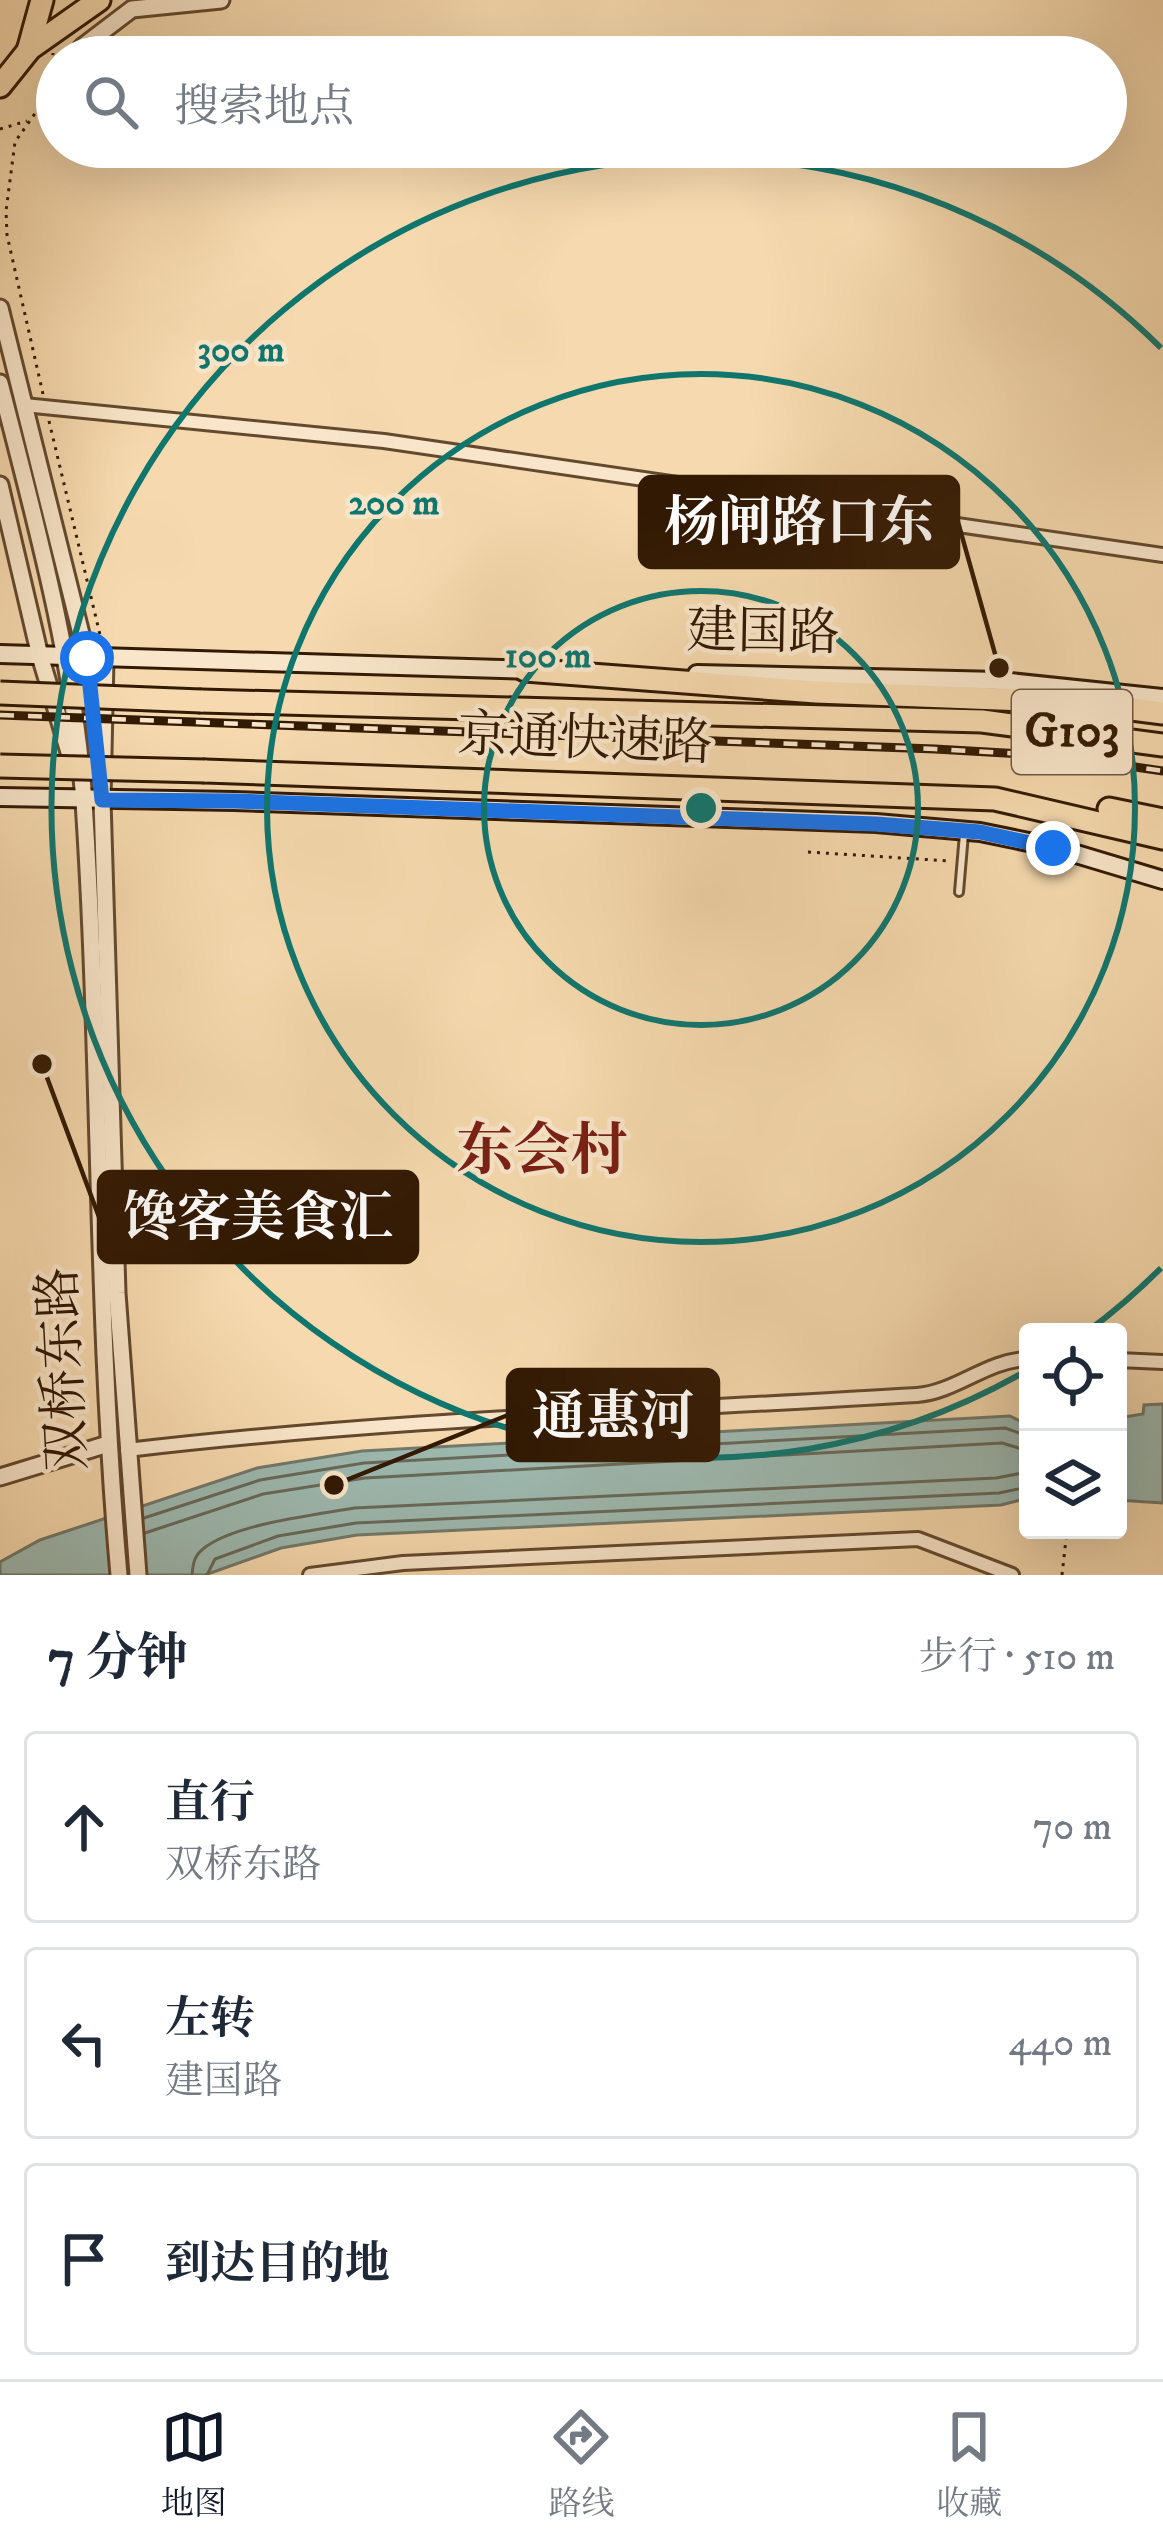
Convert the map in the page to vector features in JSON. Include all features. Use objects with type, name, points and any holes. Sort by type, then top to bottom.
[{"type":"highway","points":[[28,51],[42,0]]},
{"type":"highway","points":[[49,36],[100,0]]},
{"type":"highway","points":[[0,86],[36,45]]},
{"type":"highway","points":[[525,670],[816,692],[1077,702],[1163,713]]},
{"type":"highway","name":"京通快速路","points":[[0,693],[982,722],[1163,745]]},
{"type":"highway","points":[[982,722],[1163,730]]},
{"type":"highway","name":"京通快速路","points":[[0,766],[995,799],[1163,838]]},
{"type":"highway","points":[[995,799],[1112,809],[1163,820]]},
{"type":"main road","name":"建国路","points":[[0,654],[1000,681],[1163,698]]},
{"type":"main road","points":[[0,797],[831,822],[965,831],[1053,848],[1163,880]]},
{"type":"street","points":[[96,36],[133,9],[221,0]]},
{"type":"street","name":"双桥东路","points":[[0,308],[96,658],[93,800],[108,1444],[119,1575]]},
{"type":"street","name":"双桥东路","points":[[1,388],[67,658],[93,800],[117,1293],[138,1575]]},
{"type":"street","points":[[24,405],[384,441],[1163,555]]},
{"type":"street","name":"双桥东路","points":[[0,485],[40,656],[93,800]]},
{"type":"street","points":[[128,1450],[518,1415],[926,1394],[1005,1360],[1019,1359]]},
{"type":"street","points":[[1127,1360],[1163,1362]]},
{"type":"street","points":[[0,1477],[108,1444]]},
{"type":"street","points":[[310,1575],[403,1563],[918,1539],[1012,1575]]},
{"type":"lane","points":[[959,892],[965,831]]},
{"type":"path","points":[[15,142],[36,112]]},
{"type":"path","points":[[0,129],[30,121]]},
{"type":"path","points":[[808,852],[947,861]]},
{"type":"path","points":[[1063,1575],[1066,1539]]},
{"type":"water","points":[[1163,1404],[1163,1503],[1127,1501],[1127,1417],[1143,1414],[1144,1405]]},
{"type":"water","points":[[1010,1416],[1019,1420],[1019,1500],[1001,1505],[357,1535],[281,1548],[205,1575],[0,1575],[0,1562],[40,1540],[257,1468],[362,1451]]},
{"type":"railway","points":[[0,715],[935,749],[1059,756],[1163,771]]},
{"type":"place","name":"杨闸路口东","points":[[999,668]]},
{"type":"place","name":"馋客美食汇","points":[[42,1064]]},
{"type":"place","name":"通惠河","points":[[334,1485]]},
{"type":"district","name":"东会村","points":[[542,1152]]},
{"type":"route","points":[[87,658],[102,800],[876,824],[980,832],[1053,848]]}]
